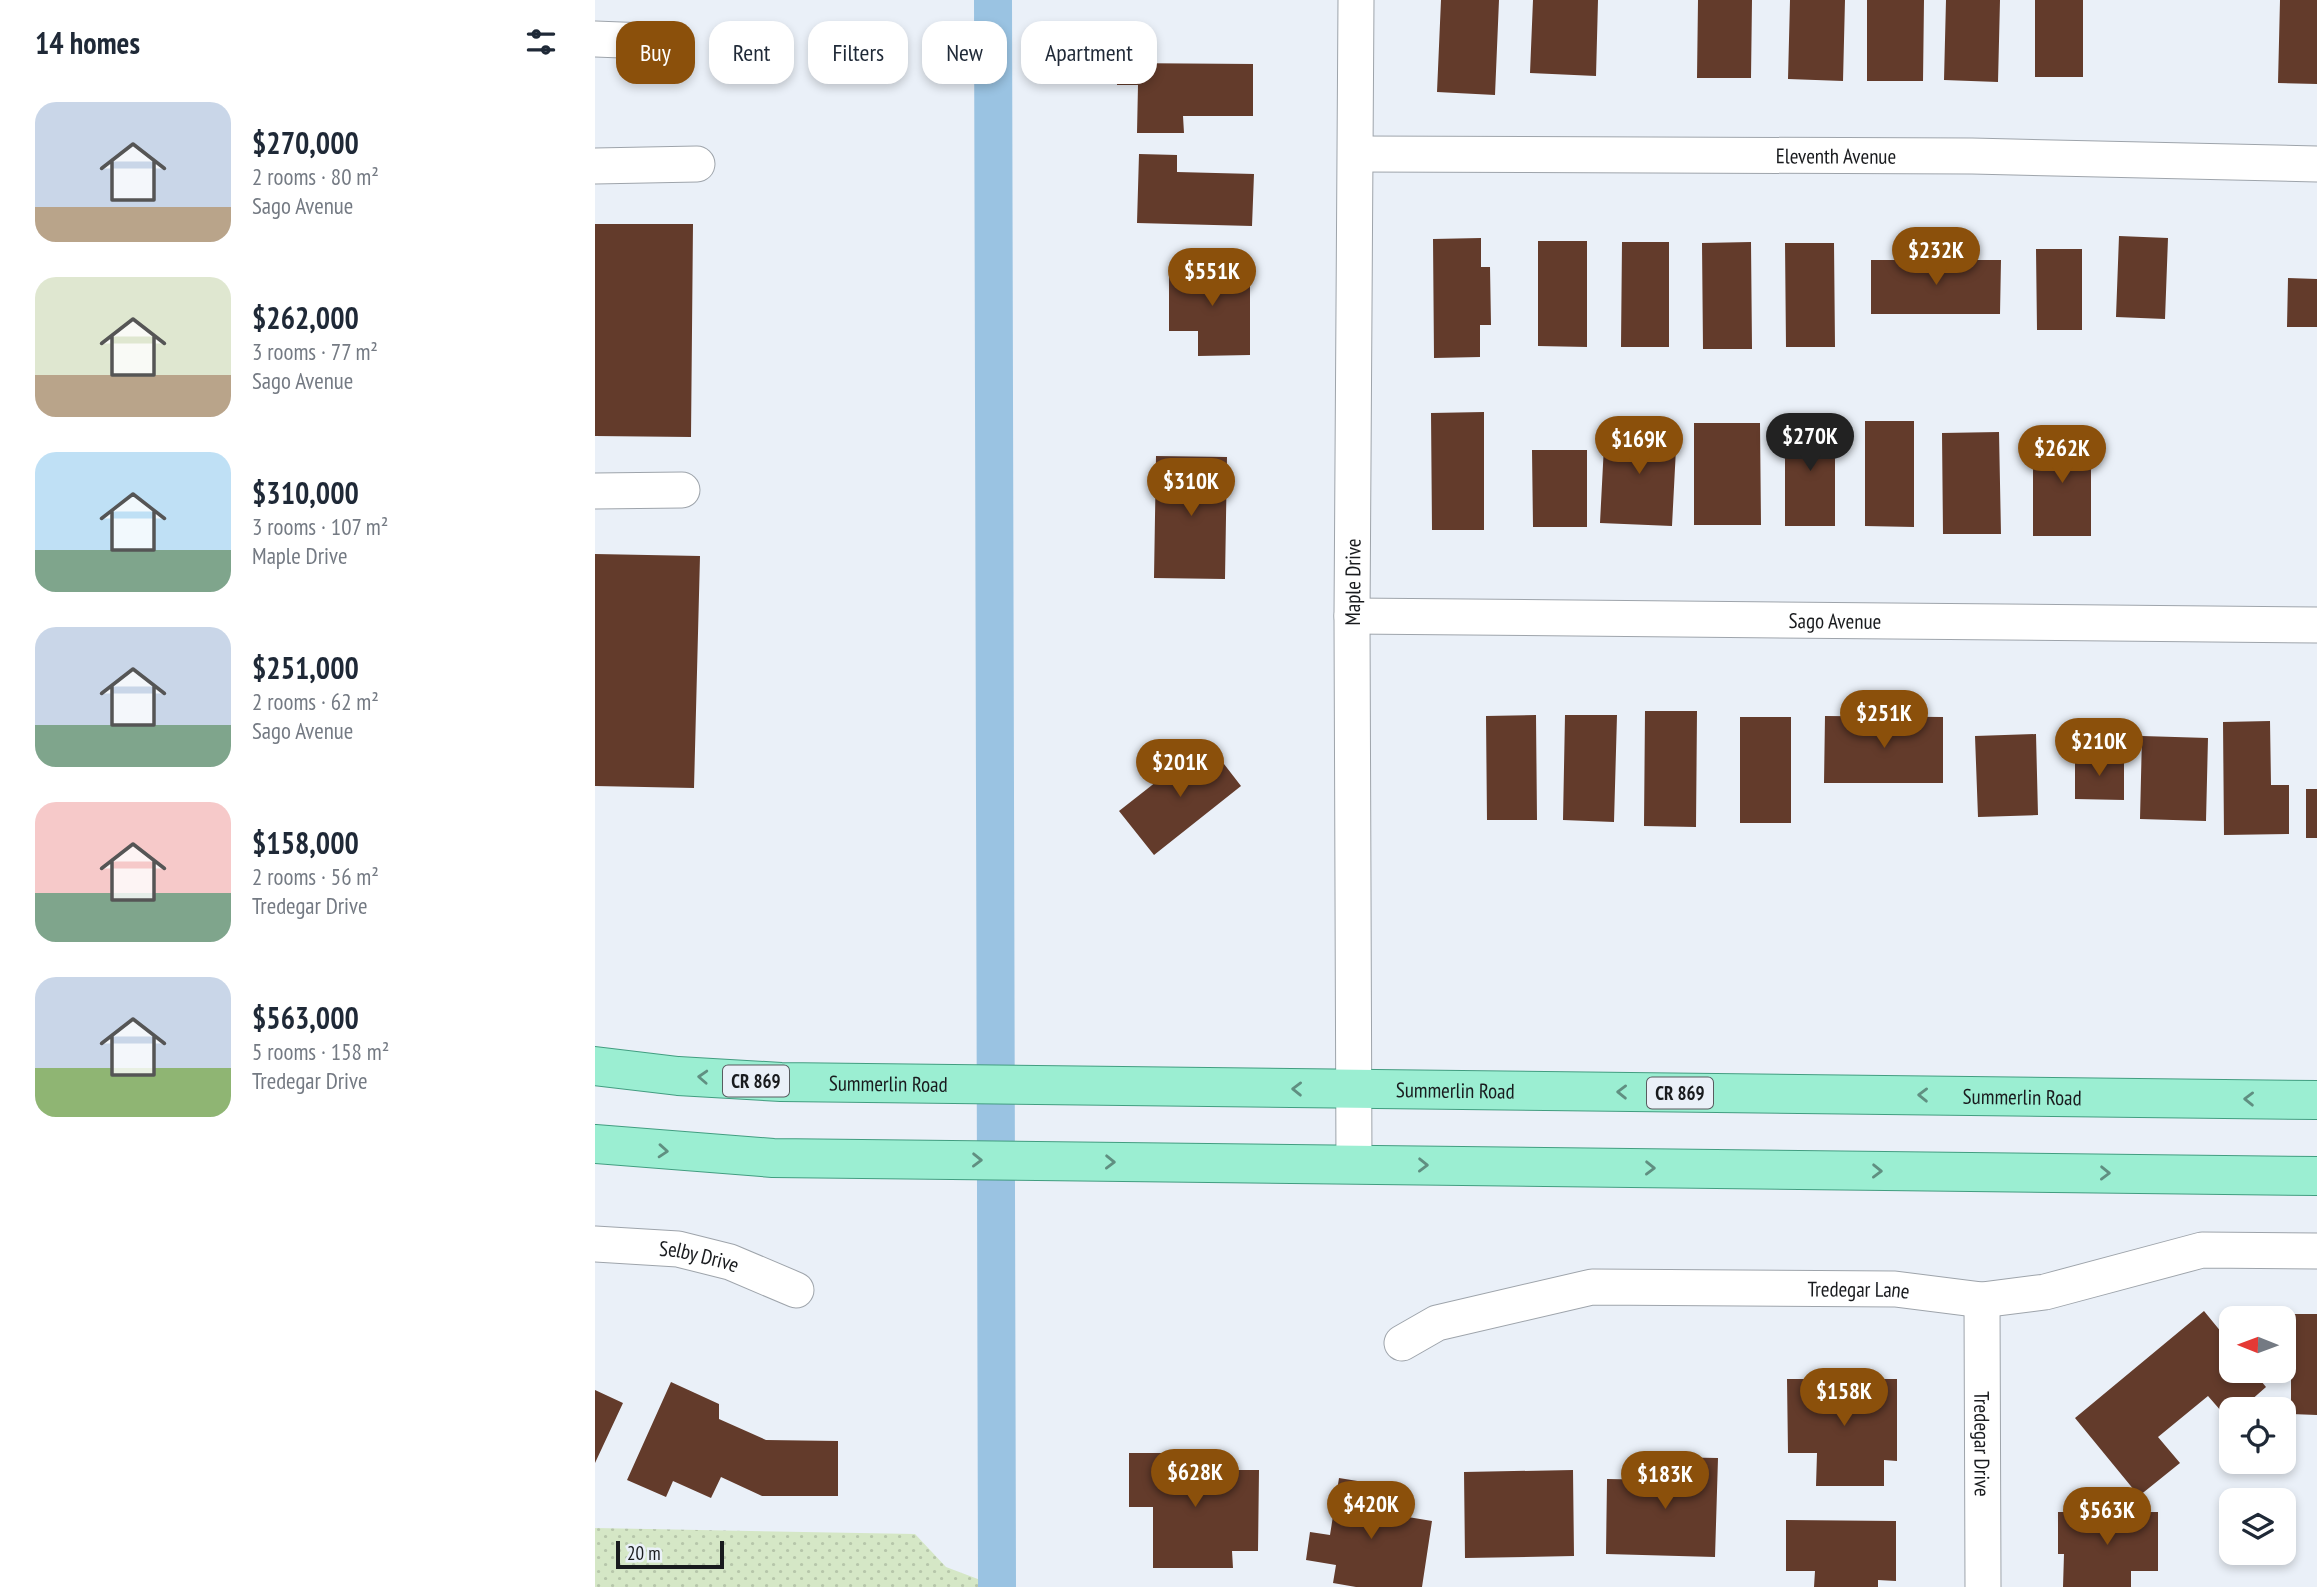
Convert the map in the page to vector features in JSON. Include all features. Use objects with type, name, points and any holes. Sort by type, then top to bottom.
[{"type":"main road","name":"Summerlin Road","points":[[595,1066],[755,1081],[2317,1100]]},
{"type":"main road","points":[[595,1144],[773,1158],[2317,1175]]},
{"type":"street","name":"Maple Drive","points":[[1354,1165],[1352,615],[1356,0]]},
{"type":"street","points":[[595,39],[616,40]]},
{"type":"street","name":"Eleventh Avenue","points":[[1356,154],[1972,156],[2317,164]]},
{"type":"street","points":[[595,166],[697,164]]},
{"type":"street","points":[[595,491],[682,490]]},
{"type":"street","name":"Sago Avenue","points":[[1352,615],[2317,625]]},
{"type":"street","name":"Selby Drive","points":[[595,1244],[678,1249],[730,1262],[796,1290]]},
{"type":"street","name":"Tredegar Lane","points":[[1402,1343],[1437,1323],[1592,1287],[1895,1289],[1982,1300],[2045,1292],[2202,1250],[2317,1251]]},
{"type":"street","name":"Tredegar Drive","points":[[1982,1300],[1983,1587]]},
{"type":"green space","points":[[595,1528],[915,1534],[946,1567],[999,1587],[595,1587]]},
{"type":"building","points":[[1441,0],[1499,0],[1495,95],[1437,92]]},
{"type":"building","points":[[1533,0],[1598,0],[1596,76],[1530,73]]},
{"type":"building","points":[[1698,0],[1752,0],[1751,78],[1697,78]]},
{"type":"building","points":[[1790,0],[1845,0],[1843,81],[1788,79]]},
{"type":"building","points":[[1867,0],[1924,0],[1923,81],[1867,81]]},
{"type":"building","points":[[1946,0],[2000,0],[1998,82],[1944,80]]},
{"type":"building","points":[[2035,0],[2083,0],[2083,77],[2035,77]]},
{"type":"building","points":[[2280,0],[2317,0],[2317,84],[2278,83]]},
{"type":"building","points":[[1157,63],[1253,64],[1253,116],[1183,116],[1184,133],[1137,133],[1138,85],[1117,85],[1157,84]]},
{"type":"building","points":[[1139,154],[1177,155],[1177,172],[1254,174],[1252,226],[1137,223]]},
{"type":"building","points":[[595,224],[693,224],[691,437],[595,436]]},
{"type":"building","points":[[2119,236],[2168,238],[2165,319],[2116,317]]},
{"type":"building","points":[[1481,238],[1481,267],[1490,267],[1491,325],[1480,325],[1480,357],[1434,358],[1433,239]]},
{"type":"building","points":[[1538,241],[1587,241],[1587,347],[1538,346]]},
{"type":"building","points":[[1622,242],[1669,242],[1669,347],[1621,347]]},
{"type":"building","points":[[1751,242],[1752,349],[1703,349],[1702,243]]},
{"type":"building","points":[[1785,243],[1834,243],[1835,347],[1786,347]]},
{"type":"building","points":[[2036,249],[2082,249],[2082,330],[2037,330]]},
{"type":"building","points":[[1871,260],[2001,260],[2000,314],[1871,314]]},
{"type":"building","points":[[1169,268],[1250,268],[1250,355],[1198,356],[1198,331],[1169,331]]},
{"type":"building","points":[[2288,278],[2317,279],[2317,327],[2287,327]]},
{"type":"building","points":[[1484,412],[1484,530],[1432,530],[1431,413]]},
{"type":"building","points":[[1785,420],[1835,420],[1835,526],[1785,526]]},
{"type":"building","points":[[1865,421],[1914,421],[1914,527],[1865,526]]},
{"type":"building","points":[[1694,423],[1760,423],[1761,525],[1694,525]]},
{"type":"building","points":[[1605,426],[1677,429],[1672,526],[1600,523]]},
{"type":"building","points":[[1999,432],[2001,534],[1943,534],[1942,433]]},
{"type":"building","points":[[2033,434],[2091,434],[2091,536],[2033,536]]},
{"type":"building","points":[[1532,450],[1587,450],[1587,527],[1533,527]]},
{"type":"building","points":[[1156,456],[1227,457],[1225,579],[1154,578]]},
{"type":"building","points":[[595,554],[700,556],[694,788],[595,786]]},
{"type":"building","points":[[1645,711],[1697,711],[1696,827],[1644,826]]},
{"type":"building","points":[[1536,715],[1537,820],[1487,820],[1486,716]]},
{"type":"building","points":[[1565,715],[1617,715],[1614,822],[1563,820]]},
{"type":"building","points":[[1825,716],[1943,717],[1943,783],[1824,783]]},
{"type":"building","points":[[1740,717],[1791,717],[1791,823],[1740,823]]},
{"type":"building","points":[[2270,721],[2271,785],[2289,785],[2289,834],[2224,835],[2223,722]]},
{"type":"building","points":[[2036,734],[2038,815],[1978,817],[1975,736]]},
{"type":"building","points":[[2142,736],[2208,738],[2206,821],[2140,819]]},
{"type":"building","points":[[1207,742],[1241,786],[1154,855],[1119,811]]},
{"type":"building","points":[[2075,755],[2124,756],[2124,800],[2075,799]]},
{"type":"building","points":[[2306,789],[2317,789],[2317,838],[2306,838]]},
{"type":"building","points":[[2204,1311],[2219,1329],[2219,1383],[2263,1383],[2266,1387],[2255,1397],[2219,1397],[2219,1409],[2208,1396],[2158,1437],[2180,1463],[2139,1496],[2075,1418]]},
{"type":"building","points":[[2296,1314],[2317,1314],[2317,1415],[2296,1414],[2296,1397],[2291,1397],[2291,1383],[2296,1383]]},
{"type":"building","points":[[1787,1379],[1897,1379],[1897,1461],[1884,1460],[1884,1486],[1816,1486],[1817,1453],[1788,1453]]},
{"type":"building","points":[[671,1382],[719,1404],[719,1419],[766,1440],[838,1441],[838,1496],[762,1496],[721,1477],[711,1498],[673,1481],[666,1497],[627,1480]]},
{"type":"building","points":[[595,1390],[623,1403],[595,1463]]},
{"type":"building","points":[[1129,1453],[1203,1453],[1203,1470],[1259,1470],[1258,1551],[1232,1551],[1233,1568],[1153,1568],[1153,1507],[1129,1507]]},
{"type":"building","points":[[1663,1457],[1718,1458],[1715,1557],[1606,1554],[1607,1479],[1663,1480]]},
{"type":"building","points":[[1573,1470],[1574,1556],[1465,1558],[1464,1472]]},
{"type":"building","points":[[1339,1478],[1382,1485],[1378,1512],[1432,1521],[1422,1587],[1356,1587],[1333,1583],[1336,1565],[1306,1560],[1310,1532],[1330,1535]]},
{"type":"building","points":[[2058,1512],[2158,1512],[2158,1571],[2131,1571],[2131,1587],[2063,1587],[2064,1554],[2058,1554]]},
{"type":"building","points":[[1786,1520],[1896,1521],[1896,1581],[1878,1580],[1878,1587],[1814,1587],[1815,1571],[1786,1571]]},
{"type":"waterway","points":[[993,0],[997,1587]]}]
